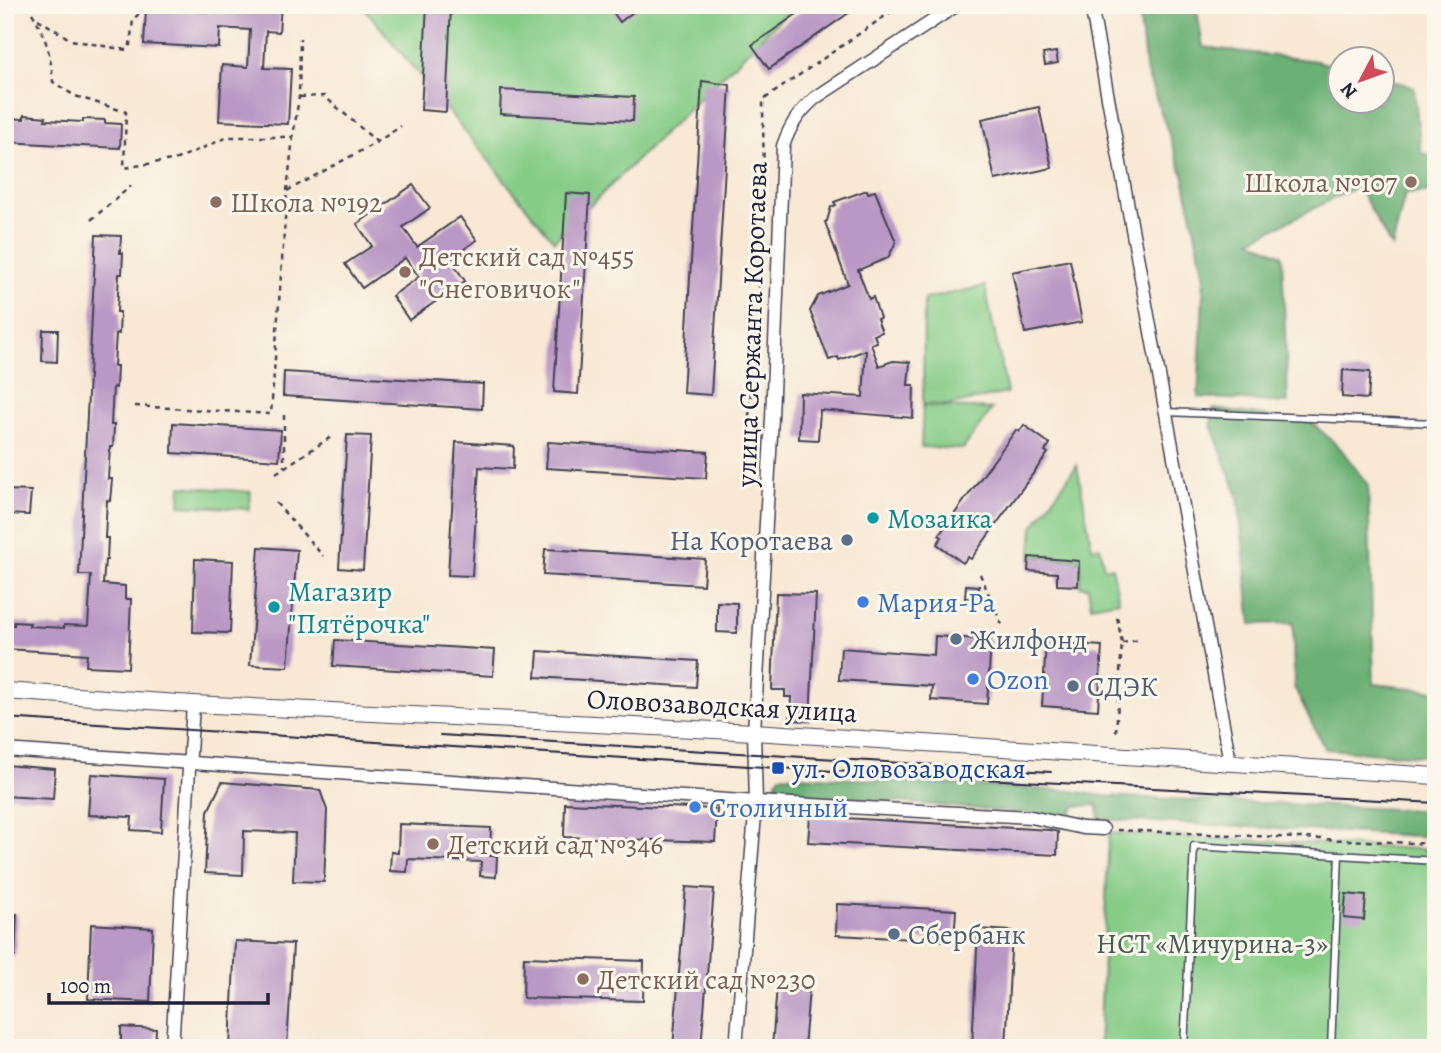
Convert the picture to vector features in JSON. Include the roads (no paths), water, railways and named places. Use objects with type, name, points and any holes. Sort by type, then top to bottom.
[{"type":"street","name":"улица Сержанта Коротаева","points":[[736,1048],[756,802],[754,732],[772,418],[783,146],[795,118],[815,98],[957,5]]},
{"type":"street","points":[[1091,5],[1230,762]]},
{"type":"street","name":"Оловозаводская улица","points":[[5,691],[193,704],[754,732],[1436,776]]},
{"type":"street","points":[[172,1048],[193,704]]},
{"type":"street","points":[[5,750],[756,802],[1031,817],[1103,830]]},
{"type":"lane","points":[[1166,412],[1436,423]]},
{"type":"lane","points":[[1184,1048],[1194,846],[1436,861]]},
{"type":"lane","points":[[1331,1048],[1339,855]]},
{"type":"tram line","points":[[5,718],[778,768],[1436,803]]},
{"type":"tram line","points":[[440,735],[1051,772]]},
{"type":"place","name":"Школа №107","points":[[1411,182]]},
{"type":"place","name":"Школа №192","points":[[216,202]]},
{"type":"place","name":"Детский сад №455 \"Снеговичок\"","points":[[405,272]]},
{"type":"place","name":"Мозаика","points":[[873,518]]},
{"type":"place","name":"На Коротаева","points":[[847,540]]},
{"type":"place","name":"Мария-Ра","points":[[863,602]]},
{"type":"place","name":"Магазир \"Пятёрочка\"","points":[[274,607]]},
{"type":"place","name":"Жилфонд","points":[[956,639]]},
{"type":"place","name":"Ozon","points":[[973,679]]},
{"type":"place","name":"СДЭК","points":[[1073,686]]},
{"type":"place","name":"ул. Оловозаводская","points":[[778,768]]},
{"type":"place","name":"Столичный","points":[[695,807]]},
{"type":"place","name":"Детский сад №346","points":[[433,844]]},
{"type":"place","name":"Сбербанк","points":[[894,934]]},
{"type":"place","name":"Детский сад №230","points":[[583,979]]},
{"type":"park label","name":"НСТ «Мичурина-3»","points":[[1212,943]]}]
